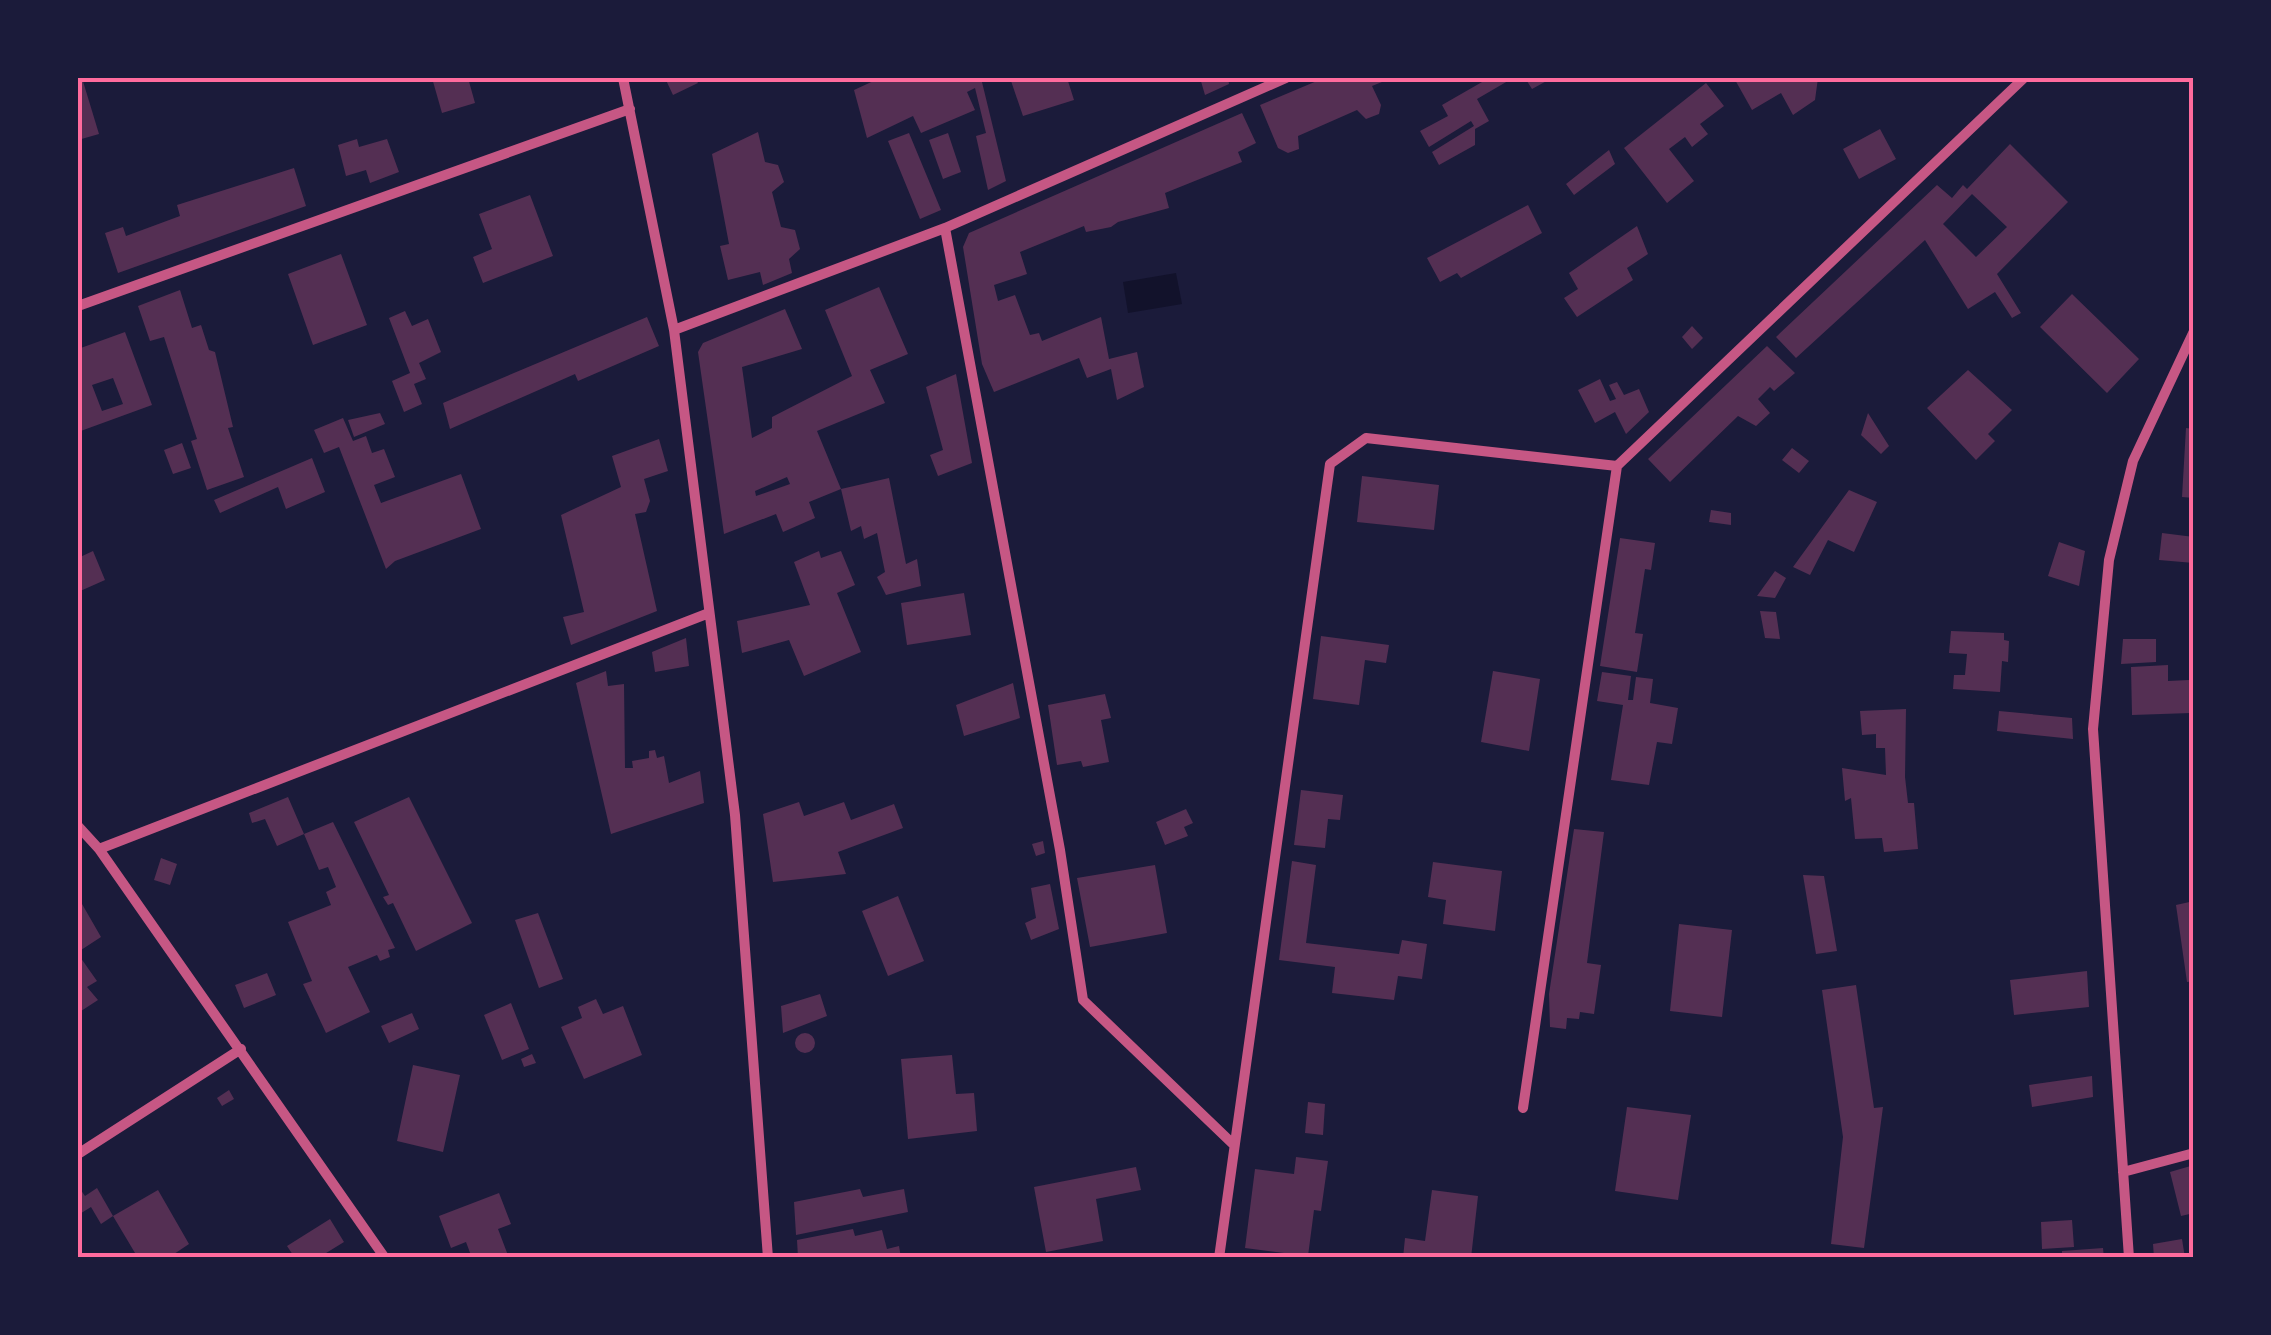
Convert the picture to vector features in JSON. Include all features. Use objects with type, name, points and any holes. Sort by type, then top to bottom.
[{"type":"street","points":[[622,78],[674,330],[736,815],[768,1258]]},
{"type":"street","points":[[674,330],[944,228],[1286,78]]},
{"type":"street","points":[[1523,1108],[1616,466],[2024,78]]},
{"type":"street","points":[[78,306],[630,109]]},
{"type":"street","points":[[944,228],[1083,1000],[1234,1145]]},
{"type":"street","points":[[2129,1258],[2094,729],[2108,560],[2129,478],[2194,331]]},
{"type":"street","points":[[1220,1258],[1330,464],[1366,438],[1616,466]]},
{"type":"street","points":[[99,849],[709,613]]},
{"type":"street","points":[[78,826],[99,849],[385,1258]]},
{"type":"street","points":[[78,1154],[241,1049]]},
{"type":"street","points":[[2123,1172],[2194,1154]]},
{"type":"shaded area","points":[[1176,273],[1182,304],[1128,313],[1123,282]]},
{"type":"building","points":[[78,78],[82,78],[99,134],[78,140]]},
{"type":"building","points":[[432,78],[468,78],[475,103],[442,113]]},
{"type":"building","points":[[665,78],[695,78],[698,83],[673,95]]},
{"type":"building","points":[[880,78],[981,78],[1006,181],[988,190],[976,136],[986,133],[975,88],[967,92],[975,110],[921,133],[913,116],[867,138],[854,90]]},
{"type":"building","points":[[1010,78],[1067,78],[1074,100],[1023,116]]},
{"type":"building","points":[[1200,78],[1228,78],[1229,84],[1205,95]]},
{"type":"building","points":[[1324,78],[1392,78],[1372,86],[1381,105],[1379,114],[1366,119],[1357,110],[1298,136],[1299,149],[1288,153],[1278,148],[1260,105]]},
{"type":"building","points":[[1489,78],[1513,78],[1477,99],[1489,121],[1475,129],[1475,145],[1439,165],[1432,152],[1474,126],[1471,121],[1429,147],[1420,131],[1448,116],[1442,105]]},
{"type":"building","points":[[1525,78],[1552,78],[1532,89]]},
{"type":"building","points":[[1734,78],[1818,78],[1815,100],[1793,115],[1781,93],[1752,110]]},
{"type":"building","points":[[1706,83],[1724,106],[1700,124],[1708,134],[1692,147],[1685,137],[1669,149],[1694,181],[1667,203],[1624,148]]},
{"type":"building","points":[[1242,113],[1256,143],[1238,152],[1242,162],[1165,193],[1169,208],[1111,227],[1086,232],[1084,226],[1020,252],[1027,274],[994,285],[998,301],[1015,295],[1030,335],[1039,333],[1042,341],[1101,317],[1109,359],[1137,352],[1144,387],[1117,400],[1111,369],[1087,378],[1079,358],[994,392],[982,364],[963,247],[969,233]]},
{"type":"building","points":[[1880,129],[1896,159],[1859,179],[1843,149]]},
{"type":"building","points":[[758,132],[765,162],[778,165],[784,182],[772,192],[781,227],[795,230],[800,249],[789,259],[792,273],[763,285],[760,272],[728,280],[720,246],[729,244],[712,154]]},
{"type":"building","points":[[909,133],[941,210],[920,219],[888,141]]},
{"type":"building","points":[[948,133],[961,172],[943,179],[929,140]]},
{"type":"building","points":[[357,139],[359,147],[387,139],[399,172],[370,183],[366,170],[346,176],[338,145]]},
{"type":"building","points":[[2010,144],[2068,202],[1997,274],[2021,313],[2012,318],[1995,292],[1968,309],[1925,240],[1796,358],[1776,337],[1937,185],[1952,198],[1963,185],[1967,189]],"holes":[[[1972,194],[2007,227],[1976,257],[1943,224]]]},
{"type":"building","points":[[1609,150],[1615,164],[1574,195],[1566,184]]},
{"type":"building","points":[[294,168],[306,206],[118,273],[105,233],[123,227],[126,236],[180,216],[177,205]]},
{"type":"building","points":[[530,195],[553,256],[483,283],[473,257],[492,249],[479,214]]},
{"type":"building","points":[[1528,205],[1542,233],[1461,278],[1457,273],[1440,282],[1427,258]]},
{"type":"building","points":[[1637,226],[1648,254],[1627,268],[1633,280],[1577,317],[1564,298],[1578,289],[1569,273]]},
{"type":"building","points":[[341,254],[367,325],[313,345],[288,274]]},
{"type":"building","points":[[879,287],[908,354],[870,370],[885,403],[817,431],[841,489],[809,502],[815,518],[783,532],[776,514],[724,534],[698,352],[703,343],[785,309],[802,349],[742,367],[752,438],[772,428],[772,417],[852,376],[825,310]],"holes":[[[787,477],[790,484],[756,496],[755,491]]]},
{"type":"building","points":[[180,290],[192,328],[201,325],[209,350],[215,352],[233,427],[228,428],[244,477],[207,490],[191,441],[197,439],[164,337],[150,341],[138,306]]},
{"type":"building","points":[[2072,294],[2139,359],[2107,393],[2040,327]]},
{"type":"building","points":[[405,311],[412,326],[428,319],[441,352],[419,363],[426,379],[414,384],[422,404],[404,412],[392,381],[410,373],[389,318]]},
{"type":"building","points":[[647,317],[659,346],[578,381],[575,374],[450,429],[443,403]]},
{"type":"building","points":[[1692,326],[1703,338],[1692,349],[1682,337]]},
{"type":"building","points":[[125,332],[152,405],[78,432],[78,349]],"holes":[[[113,378],[123,404],[102,411],[92,385]]]},
{"type":"building","points":[[1767,346],[1795,373],[1758,399],[1770,413],[1756,426],[1738,416],[1670,482],[1648,459]]},
{"type":"building","points":[[1968,370],[2012,410],[1988,434],[1995,441],[1976,460],[1927,408]]},
{"type":"building","points":[[956,374],[972,463],[938,476],[930,455],[943,450],[926,387]]},
{"type":"building","points":[[1600,379],[1610,401],[1616,399],[1609,385],[1617,382],[1624,395],[1639,389],[1649,412],[1626,434],[1615,412],[1595,423],[1578,390]]},
{"type":"building","points":[[380,413],[385,424],[354,437],[348,420]]},
{"type":"building","points":[[1868,413],[1889,446],[1881,454],[1861,435]]},
{"type":"building","points":[[343,418],[353,441],[366,436],[372,453],[384,449],[395,477],[374,485],[381,503],[461,474],[481,529],[395,561],[386,569],[339,447],[324,453],[314,430]]},
{"type":"building","points":[[2186,428],[2194,429],[2194,498],[2182,497]]},
{"type":"building","points":[[659,439],[668,471],[644,479],[650,501],[646,512],[635,514],[657,611],[571,645],[563,617],[584,612],[561,515],[621,487],[612,456]]},
{"type":"building","points":[[182,443],[191,468],[173,474],[164,450]]},
{"type":"building","points":[[1792,448],[1809,461],[1799,473],[1782,460]]},
{"type":"building","points":[[312,458],[325,492],[286,509],[278,487],[220,513],[214,500]]},
{"type":"building","points":[[1362,476],[1439,485],[1434,530],[1357,522]]},
{"type":"building","points":[[889,478],[906,564],[917,559],[921,586],[886,595],[877,577],[885,572],[877,533],[864,539],[861,526],[851,531],[841,489]]},
{"type":"building","points":[[1849,490],[1877,502],[1854,552],[1828,540],[1810,575],[1793,567]]},
{"type":"building","points":[[1711,510],[1731,513],[1731,525],[1709,522]]},
{"type":"building","points":[[2162,533],[2194,537],[2194,563],[2159,560]]},
{"type":"building","points":[[1620,538],[1655,543],[1651,570],[1645,569],[1635,633],[1643,634],[1637,672],[1600,666]]},
{"type":"building","points":[[2059,542],[2085,551],[2079,586],[2048,576]]},
{"type":"building","points":[[93,551],[105,580],[78,592],[78,558]]},
{"type":"building","points":[[819,551],[821,558],[841,551],[855,585],[837,593],[861,652],[804,676],[789,640],[742,653],[737,621],[810,605],[794,562]]},
{"type":"building","points":[[1775,571],[1786,578],[1775,598],[1757,596]]},
{"type":"building","points":[[964,593],[971,635],[907,645],[901,603]]},
{"type":"building","points":[[1760,611],[1776,612],[1780,639],[1765,638]]},
{"type":"building","points":[[1951,631],[2004,633],[2004,640],[2009,641],[2008,662],[2002,661],[2000,692],[1953,689],[1954,675],[1965,675],[1967,654],[1949,653]]},
{"type":"building","points":[[1321,636],[1389,645],[1386,663],[1365,660],[1359,705],[1313,699]]},
{"type":"building","points":[[686,638],[689,666],[655,672],[652,652]]},
{"type":"building","points":[[2123,639],[2156,639],[2156,662],[2121,664]]},
{"type":"building","points":[[2168,665],[2168,681],[2189,680],[2194,688],[2191,713],[2132,715],[2131,667]]},
{"type":"building","points":[[606,671],[608,686],[624,684],[625,768],[633,768],[632,761],[649,758],[649,751],[655,750],[657,758],[664,756],[669,783],[700,771],[704,803],[611,834],[576,683]]},
{"type":"building","points":[[1493,671],[1540,679],[1529,751],[1481,742]]},
{"type":"building","points":[[1602,672],[1631,676],[1628,700],[1633,700],[1636,677],[1653,679],[1650,703],[1678,708],[1672,744],[1657,742],[1649,785],[1611,780],[1623,705],[1597,701]]},
{"type":"building","points":[[1013,683],[1020,718],[964,736],[956,705]]},
{"type":"building","points":[[1105,694],[1111,718],[1101,720],[1109,762],[1083,767],[1081,761],[1057,765],[1048,705]]},
{"type":"building","points":[[1906,709],[1905,777],[1908,803],[1914,803],[1918,849],[1884,852],[1882,838],[1855,839],[1851,798],[1845,801],[1842,768],[1886,775],[1885,748],[1876,748],[1876,734],[1862,735],[1860,711]]},
{"type":"building","points":[[1999,711],[2072,718],[2073,739],[1997,731]]},
{"type":"building","points":[[1301,790],[1343,795],[1340,820],[1328,819],[1325,848],[1294,845]]},
{"type":"building","points":[[288,797],[304,834],[277,846],[265,819],[252,823],[249,813]]},
{"type":"building","points":[[409,797],[472,923],[416,951],[393,903],[388,905],[383,897],[389,895],[354,822]]},
{"type":"building","points":[[799,802],[804,816],[844,802],[851,820],[894,804],[903,828],[838,852],[846,874],[773,882],[763,814]]},
{"type":"building","points":[[1186,809],[1193,823],[1184,827],[1188,836],[1165,845],[1156,822]]},
{"type":"building","points":[[333,822],[395,948],[388,950],[390,957],[380,961],[377,955],[348,967],[370,1012],[326,1033],[303,984],[312,981],[288,922],[331,905],[326,892],[336,887],[328,867],[319,870],[304,834]]},
{"type":"building","points":[[1574,829],[1604,832],[1587,963],[1601,965],[1594,1014],[1580,1012],[1579,1019],[1567,1018],[1566,1029],[1550,1027],[1549,994]]},
{"type":"building","points":[[1043,841],[1045,853],[1036,856],[1032,844]]},
{"type":"building","points":[[161,858],[177,864],[170,885],[154,880]]},
{"type":"building","points":[[1292,861],[1316,865],[1306,943],[1399,954],[1402,940],[1427,944],[1422,979],[1398,976],[1394,1000],[1332,993],[1335,967],[1279,960]]},
{"type":"building","points":[[1433,862],[1502,871],[1495,931],[1443,924],[1446,900],[1428,897]]},
{"type":"building","points":[[1155,865],[1167,933],[1090,947],[1077,878]]},
{"type":"building","points":[[1803,875],[1824,876],[1837,951],[1816,954]]},
{"type":"building","points":[[1050,884],[1059,929],[1031,940],[1025,923],[1036,918],[1031,888]]},
{"type":"building","points":[[898,896],[924,961],[888,976],[862,911]]},
{"type":"building","points":[[78,897],[101,937],[78,952]]},
{"type":"building","points":[[2194,901],[2194,981],[2187,982],[2176,905]]},
{"type":"building","points":[[538,913],[563,979],[539,988],[515,920]]},
{"type":"building","points":[[1679,924],[1732,930],[1722,1017],[1670,1011]]},
{"type":"building","points":[[78,954],[97,981],[87,987],[98,1000],[78,1013]]},
{"type":"building","points":[[2087,971],[2089,1007],[2014,1015],[2010,980]]},
{"type":"building","points":[[267,973],[276,995],[244,1008],[235,985]]},
{"type":"building","points":[[1856,985],[1874,1108],[1883,1107],[1864,1248],[1831,1244],[1843,1137],[1822,990]]},
{"type":"building","points":[[820,994],[827,1016],[783,1033],[781,1006]]},
{"type":"building","points":[[596,999],[603,1014],[623,1006],[642,1055],[584,1079],[561,1027],[582,1018],[578,1007]]},
{"type":"building","points":[[511,1003],[529,1049],[502,1060],[484,1015]]},
{"type":"building","points":[[412,1013],[419,1029],[389,1043],[381,1026]]},
{"type":"building","points":[[805,1033],[815,1043],[805,1053],[795,1043]]},
{"type":"building","points":[[532,1054],[536,1063],[524,1067],[521,1059]]},
{"type":"building","points":[[952,1055],[956,1094],[974,1093],[977,1131],[908,1139],[901,1059]]},
{"type":"building","points":[[413,1065],[460,1075],[443,1152],[397,1141]]},
{"type":"building","points":[[2092,1076],[2093,1097],[2032,1107],[2029,1085]]},
{"type":"building","points":[[229,1090],[234,1099],[222,1106],[217,1098]]},
{"type":"building","points":[[1308,1102],[1325,1104],[1323,1135],[1305,1133]]},
{"type":"building","points":[[1627,1107],[1691,1115],[1678,1200],[1615,1191]]},
{"type":"building","points":[[1296,1157],[1328,1161],[1321,1211],[1314,1210],[1308,1256],[1245,1248],[1255,1169],[1294,1174]]},
{"type":"building","points":[[2194,1165],[2194,1213],[2181,1216],[2170,1172]]},
{"type":"building","points":[[1136,1167],[1141,1190],[1096,1199],[1103,1241],[1046,1252],[1034,1187]]},
{"type":"building","points":[[78,1186],[85,1196],[97,1188],[113,1216],[101,1224],[91,1207],[78,1215]]},
{"type":"building","points":[[860,1189],[863,1197],[904,1189],[908,1212],[796,1235],[794,1202]]},
{"type":"building","points":[[158,1190],[189,1244],[168,1258],[138,1258],[113,1216]]},
{"type":"building","points":[[1432,1190],[1478,1196],[1471,1258],[1403,1258],[1405,1238],[1425,1241]]},
{"type":"building","points":[[499,1193],[511,1224],[498,1229],[509,1258],[472,1258],[466,1242],[451,1248],[439,1216]]},
{"type":"building","points":[[330,1219],[344,1242],[318,1258],[295,1258],[287,1246]]},
{"type":"building","points":[[2072,1220],[2074,1247],[2042,1249],[2041,1222]]},
{"type":"building","points":[[853,1229],[855,1236],[882,1230],[887,1249],[899,1246],[901,1258],[798,1258],[797,1240]]},
{"type":"building","points":[[2182,1239],[2185,1258],[2154,1258],[2153,1244]]},
{"type":"building","points":[[2103,1248],[2104,1258],[2062,1258],[2062,1251]]}]
